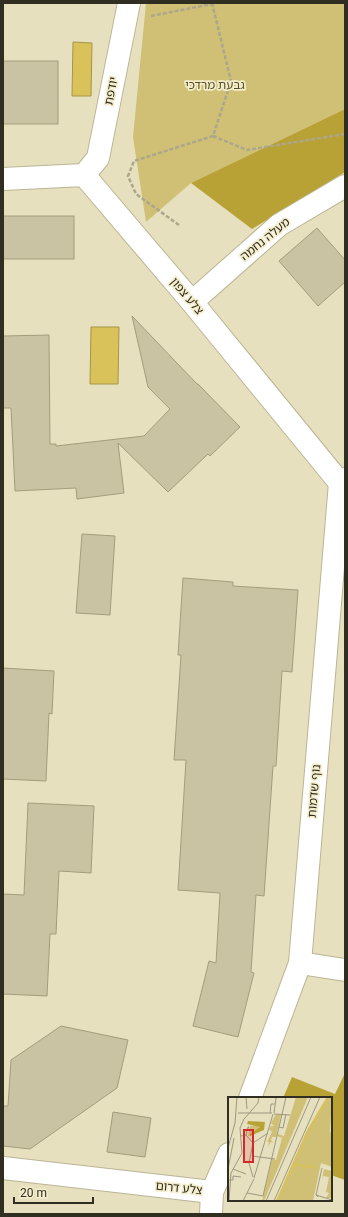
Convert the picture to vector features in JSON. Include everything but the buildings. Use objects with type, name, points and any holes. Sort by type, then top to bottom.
[{"type":"street","name":"יודפת","points":[[84,175],[98,158],[127,12]]},
{"type":"street","points":[[3,179],[84,175]]},
{"type":"street","name":"צלע צפון","points":[[84,175],[342,481]]},
{"type":"street","name":"מעלה נחמה","points":[[192,302],[279,225],[345,186]]},
{"type":"street","name":"נוף שדמות","points":[[250,1097],[300,963],[342,481]]},
{"type":"street","points":[[300,963],[345,970]]},
{"type":"street","points":[[211,1214],[212,1192],[228,1156]]},
{"type":"street","name":"צלע דרום","points":[[3,1168],[212,1192]]},
{"type":"path","points":[[127,12],[212,4],[231,81],[213,136]]},
{"type":"path","points":[[179,225],[136,194],[128,176],[134,161],[213,136],[247,150],[345,134]]},
{"type":"green space","name":"גבעת מרדכי","points":[[146,3],[345,3],[345,109],[191,183],[146,222],[133,137]]},
{"type":"shaded area","points":[[73,42],[92,43],[91,96],[72,96]]},
{"type":"shaded area","points":[[345,109],[345,172],[252,229],[191,183]]},
{"type":"shaded area","points":[[91,327],[119,327],[118,384],[90,384]]},
{"type":"shaded area","points":[[345,1073],[345,1180],[332,1175],[332,1097],[283,1097],[292,1077],[335,1094]]}]
